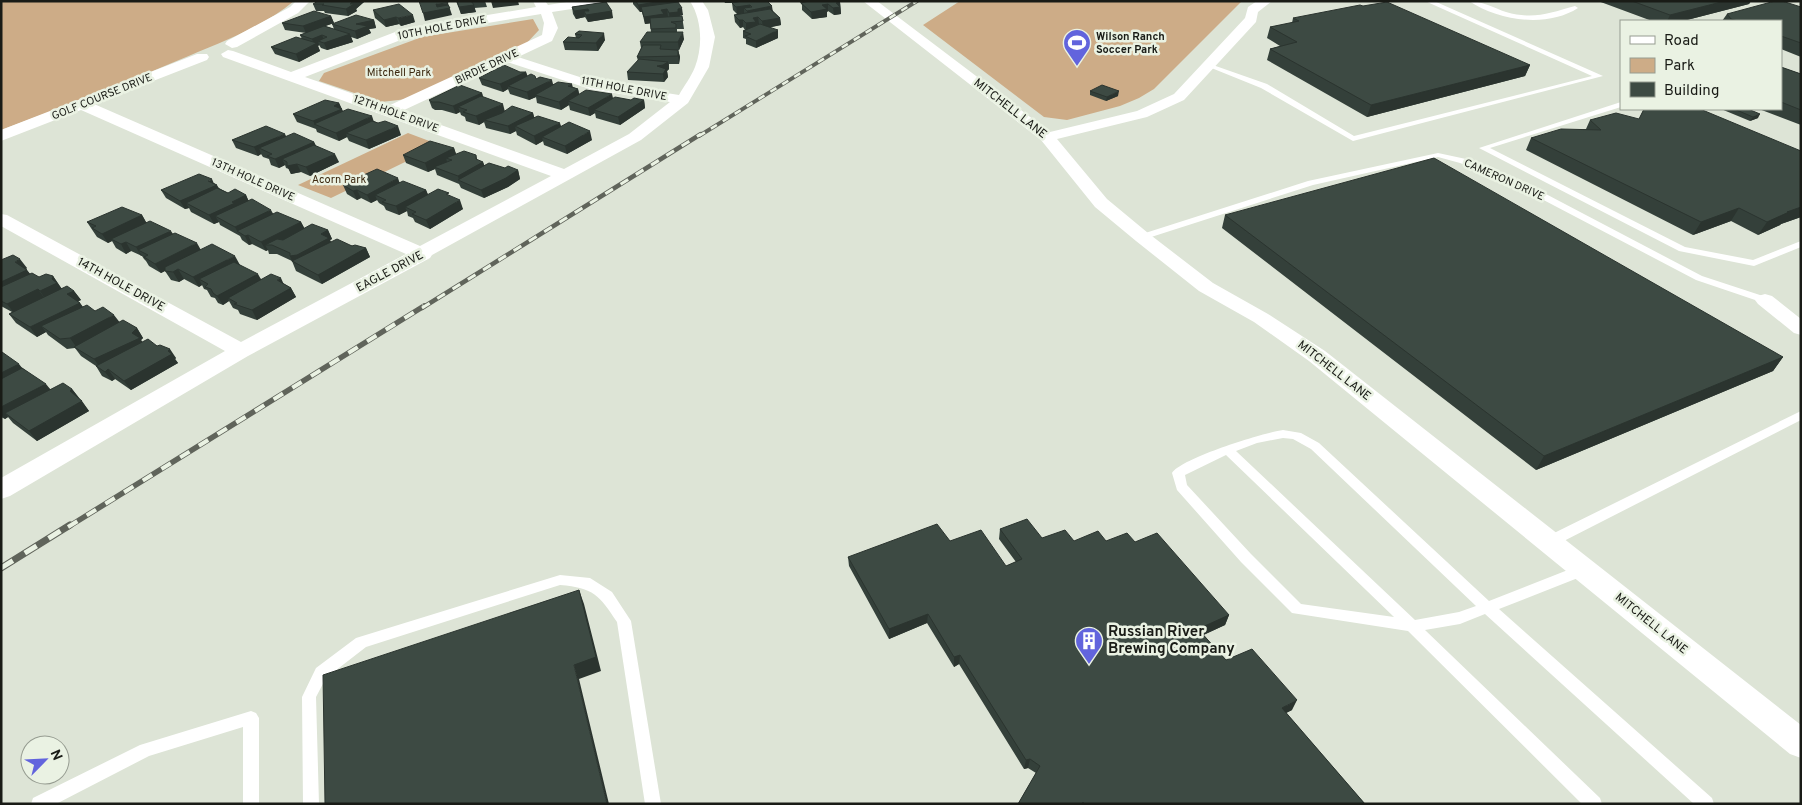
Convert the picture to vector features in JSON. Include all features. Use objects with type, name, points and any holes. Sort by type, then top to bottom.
[{"type":"street","name":"GOLF COURSE DRIVE","points":[[1,136],[82,105],[217,49],[294,10],[304,1]]},
{"type":"street","name":"10TH HOLE DRIVE","points":[[291,77],[408,32],[542,6],[598,1]]},
{"type":"street","name":"EAGLE DRIVE","points":[[4,485],[241,352],[635,137],[683,100],[702,67],[708,37],[702,10],[696,1]]},
{"type":"street","name":"MITCHELL LANE","points":[[869,1],[1047,137],[1101,203],[1142,237],[1206,287],[1261,318],[1317,356],[1801,744]]},
{"type":"street","points":[[1047,137],[1142,114],[1179,97],[1250,19],[1252,10],[1266,1]]},
{"type":"street","name":"BIRDIE DRIVE","points":[[388,112],[508,58],[547,38],[552,23],[542,6]]},
{"type":"street","name":"12TH HOLE DRIVE","points":[[217,49],[565,175]]},
{"type":"street","name":"11TH HOLE DRIVE","points":[[508,58],[590,85],[683,100]]},
{"type":"street","name":"13TH HOLE DRIVE","points":[[82,105],[423,254]]},
{"type":"street","name":"14TH HOLE DRIVE","points":[[1,219],[241,352]]},
{"type":"street","points":[[1765,300],[1801,329]]},
{"type":"lane","points":[[1208,65],[1264,86],[1354,139],[1600,76],[1428,1]]},
{"type":"lane","points":[[1472,1],[1500,13],[1520,17],[1541,18],[1575,8]]},
{"type":"lane","points":[[1620,104],[1483,148],[1682,250],[1754,263],[1801,244]]},
{"type":"lane","name":"CAMERON DRIVE","points":[[1142,237],[1311,183],[1438,156],[1464,161],[1516,182],[1699,278],[1765,300]]},
{"type":"lane","points":[[1549,542],[1801,415]]},
{"type":"lane","points":[[1583,570],[1487,607],[1460,618],[1412,626],[1296,609],[1181,487],[1178,473],[1273,434],[1293,434],[1315,446],[1487,607],[1706,804]]},
{"type":"lane","points":[[1228,451],[1412,626],[1594,804]]},
{"type":"lane","points":[[311,804],[309,697],[321,673],[361,642],[560,580],[585,582],[607,596],[624,621],[653,804]]},
{"type":"lane","points":[[39,804],[146,750],[252,718],[251,804]]},
{"type":"green space","points":[[1,1],[294,1],[267,20],[224,41],[68,105],[1,130]]},
{"type":"green space","name":"Wilson Ranch Soccer Park","points":[[960,1],[1242,1],[1154,89],[1120,106],[1067,120],[1044,117],[923,25]]},
{"type":"green space","name":"Mitchell Park","points":[[533,19],[539,30],[524,46],[407,99],[381,102],[319,81],[324,73],[422,37]]},
{"type":"green space","name":"Acorn Park","points":[[408,133],[440,145],[331,198],[298,185]]},
{"type":"building","points":[[318,1],[353,1],[350,4],[354,4],[346,9],[322,5],[324,4],[313,4]]},
{"type":"building","points":[[419,1],[447,1],[448,3],[436,4],[437,7],[448,5],[450,8],[423,13]]},
{"type":"building","points":[[457,1],[470,1],[474,5],[459,7]]},
{"type":"building","points":[[636,1],[662,1],[638,5]]},
{"type":"building","points":[[767,1],[772,6],[747,11],[744,8],[752,7],[750,5],[736,7],[732,3]]},
{"type":"building","points":[[809,1],[839,1],[836,3],[840,7],[833,8],[828,4],[822,5],[827,9],[811,12],[801,3]]},
{"type":"building","points":[[1632,1],[1725,1],[1670,15]]},
{"type":"building","points":[[1775,1],[1782,1],[1801,7],[1801,43],[1782,36],[1782,20],[1734,20],[1727,14]]},
{"type":"building","points":[[606,2],[612,11],[586,15],[584,11],[589,11],[588,9],[574,11],[572,7]]},
{"type":"building","points":[[678,2],[682,8],[678,9],[678,12],[669,13],[667,9],[661,10],[664,14],[644,17],[641,7]]},
{"type":"building","points":[[1387,2],[1530,65],[1371,105],[1270,49],[1297,42],[1270,27],[1299,21],[1293,18],[1360,5]]},
{"type":"building","points":[[399,4],[413,15],[384,20],[373,10]]},
{"type":"building","points":[[770,9],[780,18],[762,21],[758,17],[753,18],[756,22],[746,23],[734,15]]},
{"type":"building","points":[[314,11],[331,16],[303,26],[282,23]]},
{"type":"building","points":[[356,15],[374,20],[356,24],[368,26],[355,31],[332,24]]},
{"type":"building","points":[[682,16],[683,21],[671,22],[676,24],[676,28],[651,29],[650,18]]},
{"type":"building","points":[[760,24],[778,30],[756,41],[745,36],[751,34],[743,31]]},
{"type":"building","points":[[324,26],[350,34],[324,43],[318,41],[327,37],[322,35],[312,39],[300,35]]},
{"type":"building","points":[[579,31],[604,33],[596,43],[563,42],[568,37],[579,38],[582,35],[575,34]]},
{"type":"building","points":[[647,32],[683,32],[678,42],[640,42]]},
{"type":"building","points":[[296,37],[317,43],[296,54],[271,47]]},
{"type":"building","points":[[643,45],[661,45],[660,49],[678,50],[678,56],[637,57]]},
{"type":"building","points":[[639,59],[668,62],[657,66],[666,69],[663,74],[627,72]]},
{"type":"building","points":[[504,65],[520,72],[526,72],[500,84],[479,78]]},
{"type":"building","points":[[1782,67],[1801,74],[1801,110],[1782,102]]},
{"type":"building","points":[[531,74],[536,79],[540,77],[552,80],[527,92],[508,86]]},
{"type":"building","points":[[558,82],[572,84],[568,86],[578,89],[559,102],[535,95]]},
{"type":"building","points":[[460,85],[482,93],[453,106],[429,100]]},
{"type":"building","points":[[1102,85],[1119,91],[1107,97],[1090,91]]},
{"type":"building","points":[[586,90],[612,94],[588,108],[568,101]]},
{"type":"building","points":[[481,96],[503,104],[476,116],[463,112],[467,110],[458,107]]},
{"type":"building","points":[[615,97],[644,100],[618,117],[594,110]]},
{"type":"building","points":[[325,100],[339,103],[334,106],[342,109],[313,121],[293,114]]},
{"type":"building","points":[[512,106],[533,113],[508,126],[484,120],[502,113]]},
{"type":"building","points":[[348,109],[372,116],[336,133],[314,124]]},
{"type":"building","points":[[1644,110],[1702,110],[1801,151],[1801,207],[1767,222],[1739,208],[1701,222],[1531,138],[1561,129],[1601,130],[1590,120],[1616,113],[1639,119]]},
{"type":"building","points":[[1736,110],[1750,110],[1760,114],[1753,117]]},
{"type":"building","points":[[538,116],[560,123],[534,136],[515,126]]},
{"type":"building","points":[[372,121],[378,123],[385,121],[398,126],[366,140],[346,133]]},
{"type":"building","points":[[569,122],[590,131],[565,146],[542,137]]},
{"type":"building","points":[[266,126],[285,134],[254,147],[232,140]]},
{"type":"building","points":[[294,133],[314,142],[275,159],[267,156],[272,154],[259,148]]},
{"type":"building","points":[[430,141],[454,148],[425,163],[403,155]]},
{"type":"building","points":[[314,145],[335,154],[306,167],[297,164],[287,166],[287,162],[282,159]]},
{"type":"building","points":[[464,151],[476,155],[476,159],[483,162],[458,176],[434,167],[452,160],[446,158]]},
{"type":"building","points":[[1434,158],[1783,357],[1544,456],[1225,215]]},
{"type":"building","points":[[489,163],[505,168],[508,166],[518,170],[481,190],[458,180]]},
{"type":"building","points":[[377,169],[398,178],[367,195],[357,190],[353,191],[343,185],[355,179]]},
{"type":"building","points":[[199,174],[212,179],[208,181],[217,185],[180,201],[161,190]]},
{"type":"building","points":[[403,181],[426,190],[396,206],[382,202],[386,200],[375,195]]},
{"type":"building","points":[[217,188],[228,193],[235,189],[246,195],[232,202],[235,203],[209,215],[186,203]]},
{"type":"building","points":[[438,189],[460,200],[426,220],[412,214],[416,212],[405,207]]},
{"type":"building","points":[[252,199],[271,210],[235,227],[215,216]]},
{"type":"building","points":[[122,207],[142,215],[102,234],[92,228],[96,226],[87,222]]},
{"type":"building","points":[[277,212],[301,222],[261,242],[237,231]]},
{"type":"building","points":[[150,221],[171,231],[136,247],[126,242],[121,244],[111,239]]},
{"type":"building","points":[[312,224],[328,230],[321,234],[329,238],[297,255],[290,256],[290,253],[272,245],[265,245],[277,239],[283,240]]},
{"type":"building","points":[[175,233],[197,243],[155,264],[144,257],[148,255],[138,250]]},
{"type":"building","points":[[337,239],[352,246],[366,248],[318,275],[292,261]]},
{"type":"building","points":[[212,244],[235,256],[193,277],[178,269],[173,272],[165,271],[165,267]]},
{"type":"building","points":[[13,255],[20,259],[15,262],[27,270],[1,282],[1,260]]},
{"type":"building","points":[[234,262],[258,274],[217,296],[211,289],[205,287],[208,284],[199,279]]},
{"type":"building","points":[[32,273],[39,277],[46,274],[53,276],[52,279],[57,283],[40,291],[38,289],[7,304],[1,301],[1,287]]},
{"type":"building","points":[[271,274],[281,278],[277,280],[291,288],[252,310],[234,304],[237,303],[228,298]]},
{"type":"building","points":[[67,286],[74,291],[67,294],[80,303],[30,327],[9,314]]},
{"type":"building","points":[[87,305],[95,311],[103,307],[114,315],[70,338],[60,339],[41,326]]},
{"type":"building","points":[[123,320],[137,328],[132,333],[140,338],[94,359],[74,347]]},
{"type":"building","points":[[148,339],[157,346],[160,345],[170,349],[168,351],[172,354],[124,381],[108,369],[105,372],[96,366]]},
{"type":"building","points":[[2,352],[19,364],[1,373]]},
{"type":"building","points":[[22,368],[46,384],[1,407],[1,379]]},
{"type":"building","points":[[63,383],[72,389],[70,391],[82,401],[29,431],[5,413]]},
{"type":"building","name":"Russian River Brewing Company","points":[[1027,519],[1042,538],[1065,530],[1074,541],[1098,531],[1106,541],[1127,533],[1135,542],[1157,533],[1229,615],[1198,629],[1226,660],[1252,649],[1297,700],[1282,708],[1365,804],[1085,804],[1083,802],[1081,804],[1018,804],[1040,766],[1030,759],[1026,760],[960,655],[954,657],[928,614],[889,629],[848,557],[937,524],[950,541],[981,530],[1006,566],[1022,559],[1000,529]]},
{"type":"building","points":[[579,590],[596,657],[574,665],[607,804],[325,804],[323,675]]},
{"type":"railway","points":[[699,136],[917,1]]},
{"type":"railway","points":[[422,308],[701,134]]},
{"type":"railway","points":[[68,527],[424,306]]},
{"type":"railway","points":[[1,568],[70,525]]},
{"type":"place","name":"Wilson Ranch Soccer Park","points":[[1077,67]]},
{"type":"place","name":"Russian River Brewing Company","points":[[1089,665]]}]
